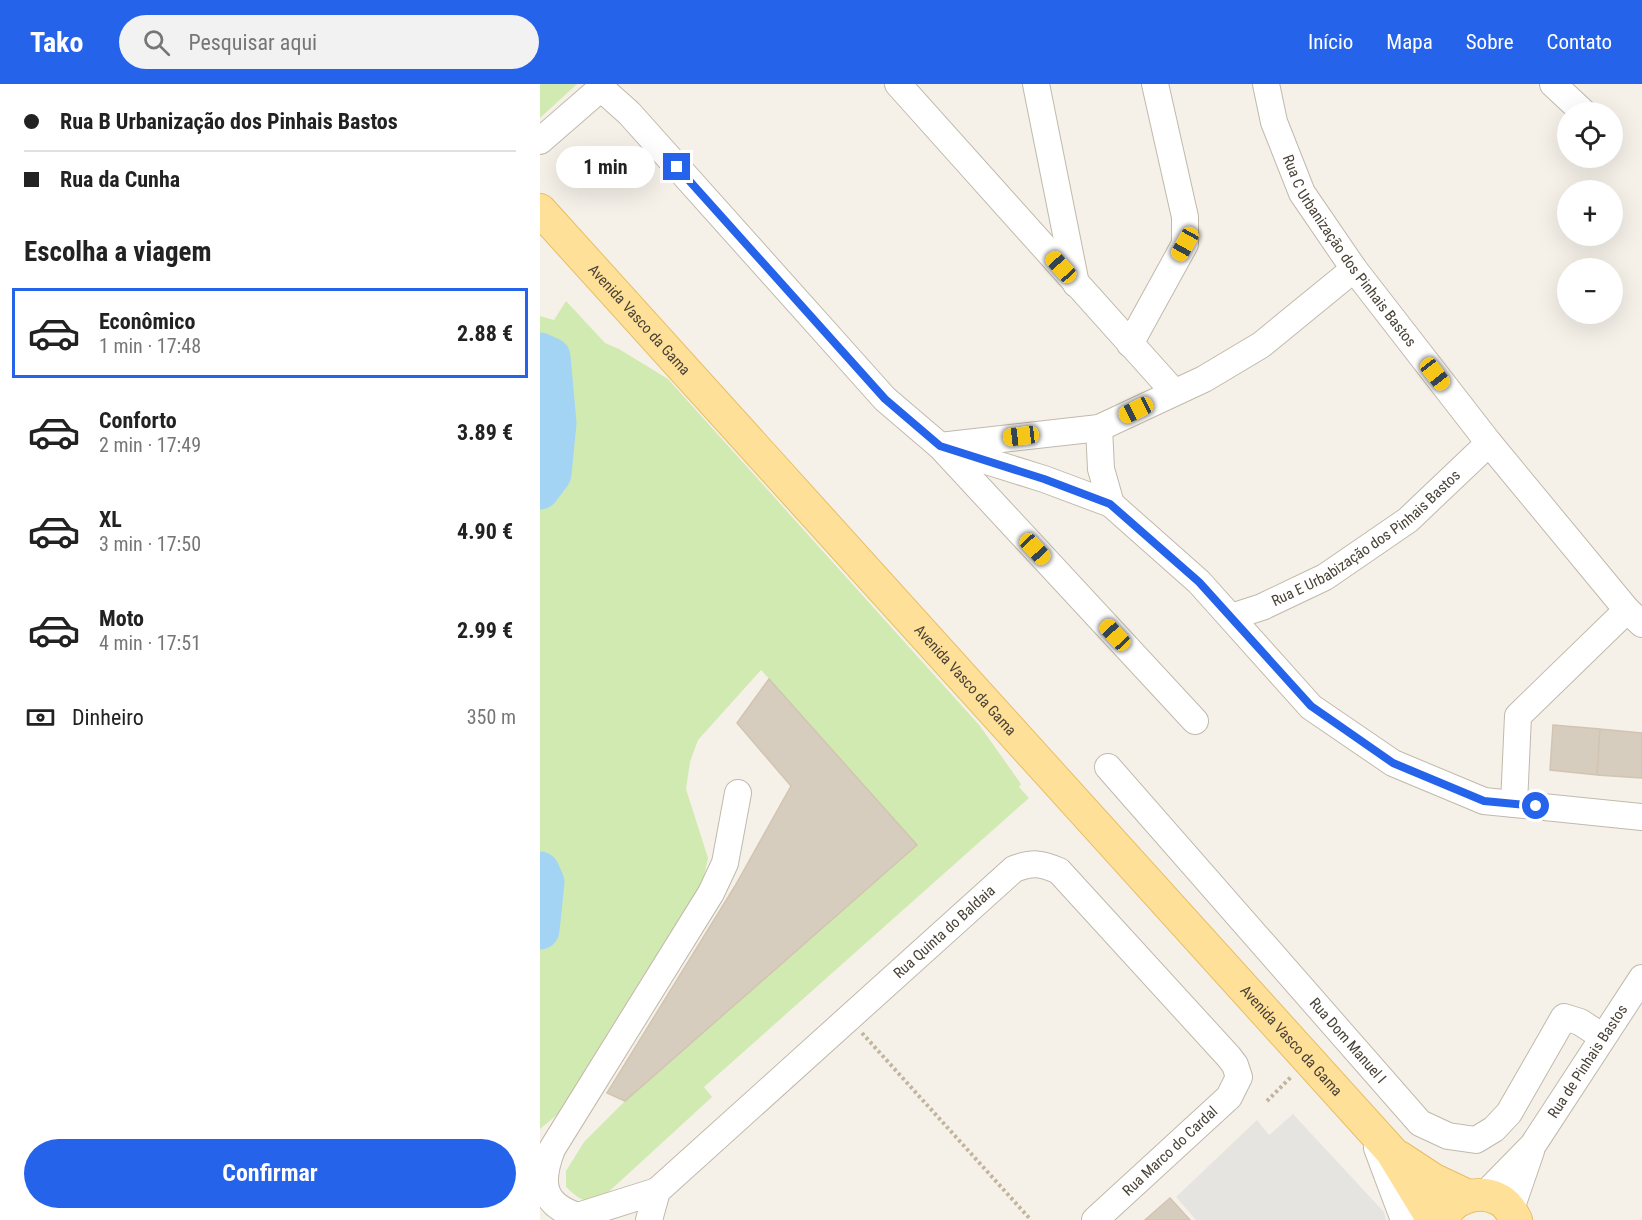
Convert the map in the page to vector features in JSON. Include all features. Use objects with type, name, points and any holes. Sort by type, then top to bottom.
[{"type":"main road","name":"Avenida Vasco da Gama","points":[[540,210],[1391,1151],[1434,1180],[1476,1195],[1499,1199],[1514,1215]]},
{"type":"main road","name":"Avenida Vasco da Gama","points":[[1391,1151],[1433,1220]]},
{"type":"main road","points":[[1443,1220],[1444,1215],[1454,1203],[1476,1195]]},
{"type":"street","points":[[898,84],[1174,392]]},
{"type":"street","points":[[1036,84],[1076,284]]},
{"type":"street","points":[[1130,344],[1185,244],[1185,217],[1155,84]]},
{"type":"street","name":"Rua C Urbanização dos Pinhais Bastos","points":[[1266,84],[1274,122],[1302,193],[1354,269],[1488,443],[1635,617]]},
{"type":"street","points":[[1553,84],[1572,102]]},
{"type":"street","points":[[540,141],[602,86],[629,113],[885,399],[940,446],[1194,722]]},
{"type":"street","points":[[1031,233],[1060,207]]},
{"type":"street","points":[[940,446],[1099,428],[1204,379],[1261,345],[1354,269]]},
{"type":"street","points":[[1099,428],[1101,469],[1110,504]]},
{"type":"street","name":"Rua E Urbabização dos Pinhais Bastos","points":[[1231,617],[1262,607],[1324,577],[1408,520],[1488,443]]},
{"type":"street","points":[[940,446],[1044,479],[1110,504],[1199,582],[1311,706],[1393,763],[1484,801],[1642,817]]},
{"type":"street","points":[[1514,804],[1518,716],[1635,617]]},
{"type":"street","name":"Rua Dom Manuel I","points":[[1108,767],[1420,1123],[1448,1136],[1476,1140],[1494,1129],[1509,1113],[1564,1017],[1580,1022],[1603,1037]]},
{"type":"street","points":[[657,1191],[578,1216],[566,1213],[554,1204],[545,1192],[545,1169],[552,1149],[711,894],[726,862],[738,793]]},
{"type":"street","name":"Rua Quinta do Baldaia","points":[[657,1191],[1014,869],[1028,864],[1044,864],[1059,871],[1229,1057],[1239,1077]]},
{"type":"street","name":"Rua de Pinhais Bastos","points":[[1476,1195],[1533,1145],[1642,978]]},
{"type":"street","name":"Rua Marco do Cardal","points":[[1095,1220],[1229,1097],[1239,1077]]},
{"type":"street","points":[[1369,1128],[1404,1220]]},
{"type":"street","name":"Rua de Pinhais Bastos","points":[[1514,1215],[1533,1145]]},
{"type":"street","points":[[649,1220],[657,1191]]},
{"type":"path","points":[[849,1018],[1031,1220]]},
{"type":"path","points":[[1267,1101],[1308,1060]]},
{"type":"green space","points":[[540,84],[577,84],[540,118]]},
{"type":"green space","points":[[566,301],[605,343],[668,379],[980,726],[1021,784],[1019,787],[1029,798],[704,1087],[712,1097],[603,1197],[591,1200],[579,1198],[566,1187],[566,1171],[584,1142],[625,1101],[917,845],[761,670],[698,740],[690,762],[686,789],[708,858],[703,881],[559,1113],[540,1129],[540,316],[554,320]]},
{"type":"shaded area","points":[[1293,1114],[1384,1212],[1386,1220],[1196,1220],[1176,1197],[1257,1120],[1269,1135]]},
{"type":"building","points":[[769,679],[917,845],[625,1101],[607,1093],[735,886],[791,786],[737,723]]},
{"type":"building","points":[[1553,725],[1600,729],[1597,775],[1550,770]]},
{"type":"building","points":[[1600,729],[1642,733],[1642,778],[1597,775]]},
{"type":"building","points":[[1170,1198],[1190,1220],[1145,1220]]},
{"type":"waterway","points":[[540,352],[551,357],[557,423],[552,474],[540,490]]},
{"type":"waterway","points":[[540,871],[545,882],[540,930]]},
{"type":"route","points":[[677,167],[885,399],[940,446],[1044,479],[1110,504],[1199,582],[1311,706],[1393,763],[1484,801],[1536,806]]}]
